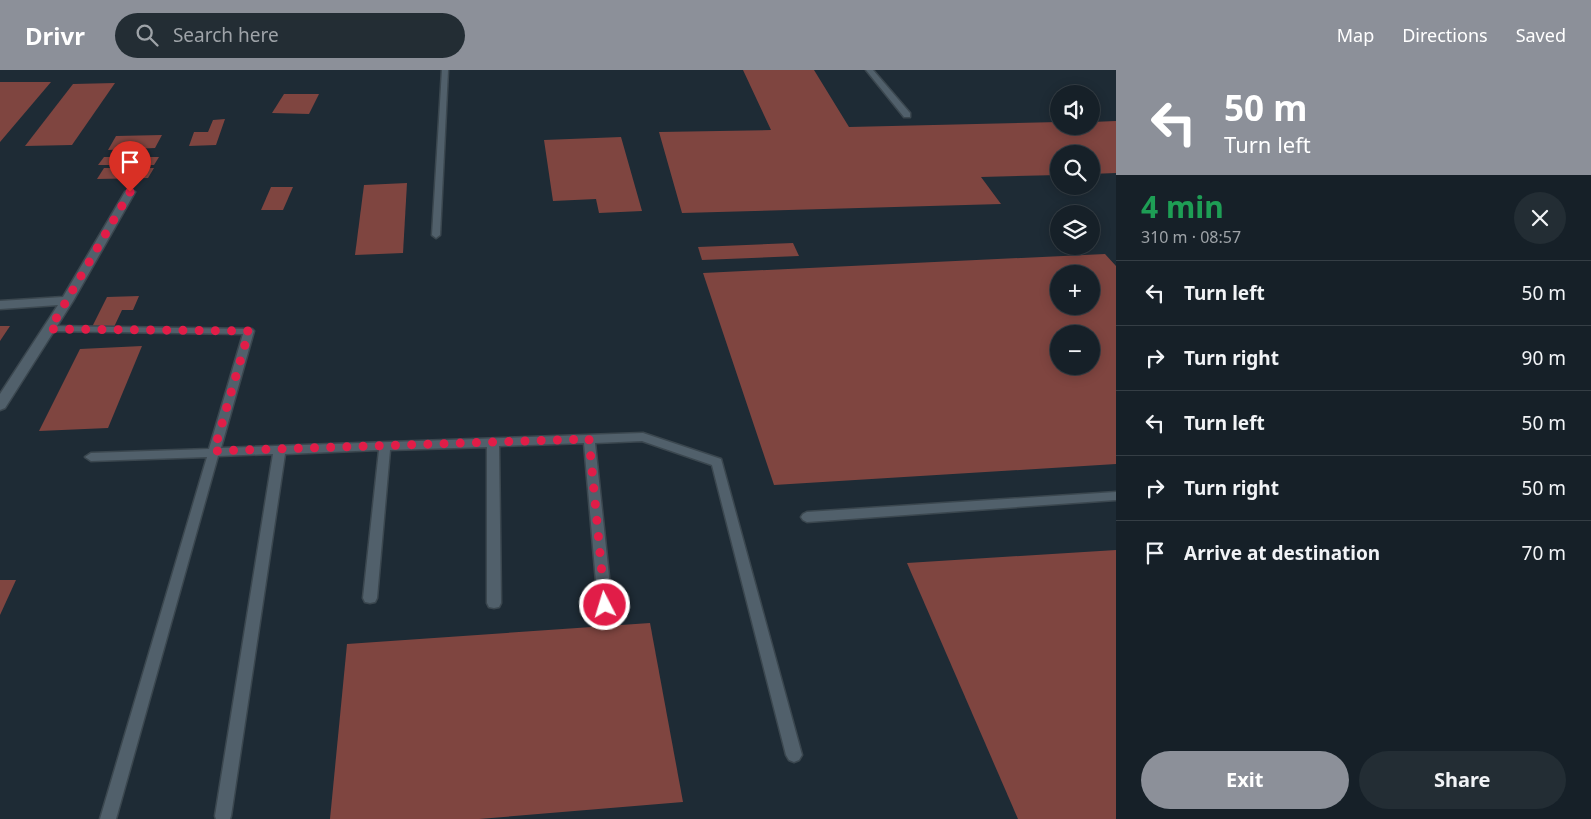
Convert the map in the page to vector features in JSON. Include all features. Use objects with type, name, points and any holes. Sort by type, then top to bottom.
[{"type":"street","points":[[0,405],[67,302],[130,192]]},
{"type":"street","points":[[0,305],[67,302]]},
{"type":"lane","points":[[436,235],[445,70]]},
{"type":"lane","points":[[869,70],[907,115]]},
{"type":"lane","points":[[50,329],[249,331],[108,819]]},
{"type":"lane","points":[[91,457],[214,451],[643,437],[717,462],[794,755]]},
{"type":"lane","points":[[589,439],[605,605]]},
{"type":"lane","points":[[493,442],[494,602]]},
{"type":"lane","points":[[370,598],[385,446]]},
{"type":"lane","points":[[223,816],[280,449]]},
{"type":"lane","points":[[807,517],[1116,496]]},
{"type":"building","points":[[743,70],[814,70],[849,127],[1050,122],[1050,135],[1100,135],[1100,122],[1116,121],[1116,173],[1100,174],[1100,145],[1050,145],[1050,175],[981,177],[1001,204],[682,213],[659,132],[771,130]]},
{"type":"building","points":[[0,82],[51,82],[0,142]]},
{"type":"building","points":[[115,83],[72,145],[25,146],[73,84]]},
{"type":"building","points":[[284,94],[319,94],[309,114],[272,113]]},
{"type":"building","points":[[225,119],[216,145],[189,146],[194,132],[208,132],[213,120]]},
{"type":"building","points":[[162,135],[155,148],[108,150],[116,136]]},
{"type":"building","points":[[621,137],[642,211],[599,213],[596,199],[553,201],[544,140]]},
{"type":"building","points":[[104,157],[159,157],[154,165],[98,165]]},
{"type":"building","points":[[104,168],[154,168],[148,178],[97,179]]},
{"type":"building","points":[[407,183],[403,253],[355,255],[364,185]]},
{"type":"building","points":[[271,187],[293,187],[283,210],[261,210]]},
{"type":"building","points":[[793,243],[799,256],[702,260],[698,247]]},
{"type":"building","points":[[1105,254],[1116,266],[1116,464],[774,485],[703,273]]},
{"type":"building","points":[[139,296],[133,310],[122,310],[114,327],[92,327],[107,297]]},
{"type":"building","points":[[0,326],[10,326],[0,341]]},
{"type":"building","points":[[142,346],[108,428],[39,431],[80,349]]},
{"type":"building","points":[[1116,550],[1116,819],[1018,819],[907,563]]},
{"type":"building","points":[[0,580],[16,580],[0,615]]},
{"type":"building","points":[[650,623],[683,802],[479,819],[330,819],[347,644]]},
{"type":"route","points":[[130,192],[50,329],[249,331],[214,451],[589,439],[605,605]]}]
